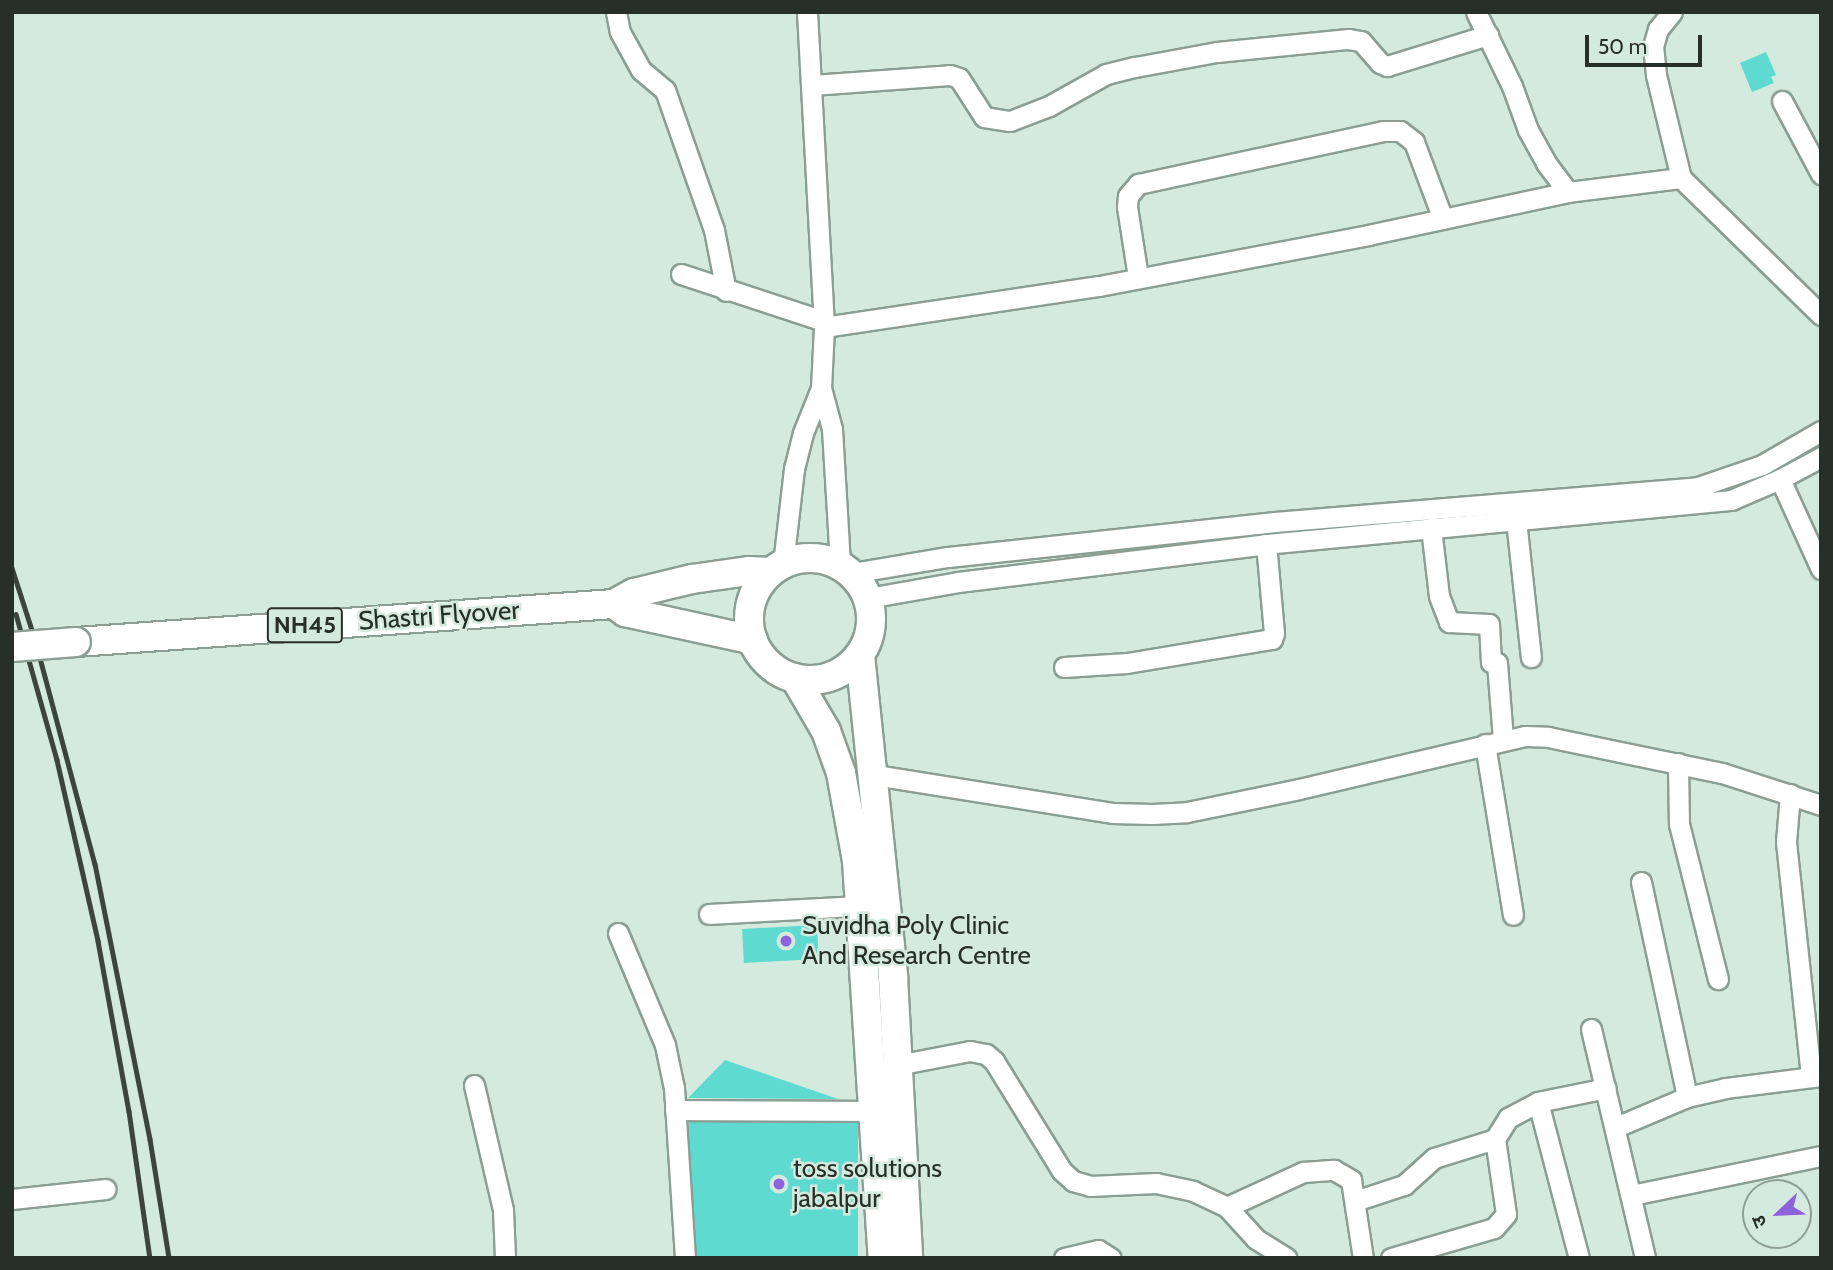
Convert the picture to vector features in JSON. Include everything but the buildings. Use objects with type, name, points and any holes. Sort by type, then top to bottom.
[{"type":"highway","name":"NH45","points":[[753,640],[625,612],[614,604],[634,593],[692,579],[777,568],[811,557],[846,569]]},
{"type":"highway","points":[[777,568],[753,596],[750,618],[753,640],[769,664],[795,678],[824,679],[850,666],[860,654],[871,627],[868,598],[846,569]]},
{"type":"highway","name":"Shastri Flyover","points":[[12,647],[614,604]]},
{"type":"highway","points":[[860,654],[875,775],[893,977],[908,1258]]},
{"type":"highway","points":[[795,678],[827,731],[841,773],[857,861],[883,1258]]},
{"type":"street","points":[[615,12],[620,32],[641,70],[665,90],[714,230],[726,291]]},
{"type":"street","points":[[807,12],[824,324],[821,388],[832,429],[846,569],[1275,522],[1698,487],[1762,465],[1821,431]]},
{"type":"street","points":[[1476,12],[1512,86],[1528,130],[1546,163],[1568,192]]},
{"type":"street","points":[[1672,12],[1658,29],[1653,46],[1656,75],[1681,178],[1821,315]]},
{"type":"street","points":[[812,85],[950,75],[959,78],[984,117],[1010,121],[1049,106],[1106,74],[1217,52],[1361,40],[1380,63],[1387,66],[1488,35]]},
{"type":"street","points":[[1782,101],[1821,174]]},
{"type":"street","points":[[1138,277],[1127,207],[1128,196],[1138,184],[1383,131],[1400,131],[1414,142],[1443,219]]},
{"type":"street","points":[[681,274],[824,324],[1138,277],[1443,219],[1568,192],[1681,178]]},
{"type":"street","points":[[777,568],[794,469],[803,433],[821,388]]},
{"type":"street","points":[[868,598],[958,582],[1266,544],[1731,500],[1780,480],[1821,457]]},
{"type":"street","points":[[1780,480],[1821,569]]},
{"type":"street","points":[[1516,520],[1531,657]]},
{"type":"street","points":[[1431,528],[1439,596],[1449,622],[1489,624],[1491,662],[1497,663],[1494,741],[1513,915]]},
{"type":"street","points":[[1064,667],[1127,663],[1262,643],[1272,639],[1274,633],[1266,544]]},
{"type":"street","points":[[875,775],[1112,813],[1152,814],[1187,812],[1299,789],[1494,741],[1548,737],[1678,763],[1821,805]]},
{"type":"street","points":[[1678,763],[1679,824],[1718,979]]},
{"type":"street","points":[[1616,1128],[1687,1097],[1726,1087],[1816,1075],[1786,842],[1790,794]]},
{"type":"street","points":[[1641,882],[1687,1097]]},
{"type":"street","points":[[709,914],[859,906]]},
{"type":"street","points":[[618,933],[665,1045],[676,1110],[685,1258]]},
{"type":"street","points":[[1591,1029],[1645,1258]]},
{"type":"street","points":[[897,1065],[970,1051],[986,1054],[994,1061],[1062,1171],[1073,1181],[1090,1186],[1174,1185],[1227,1207],[1256,1238],[1279,1254]]},
{"type":"street","points":[[474,1085],[503,1210],[505,1258]]},
{"type":"street","points":[[1402,1256],[1494,1228],[1501,1223],[1506,1214],[1495,1139],[1508,1118],[1538,1102],[1606,1088]]},
{"type":"street","points":[[1538,1102],[1579,1258]]},
{"type":"street","points":[[676,1110],[874,1111]]},
{"type":"street","points":[[1355,1201],[1404,1185],[1434,1158],[1495,1139]]},
{"type":"street","points":[[1632,1195],[1821,1156]]},
{"type":"street","points":[[1227,1207],[1303,1172],[1334,1170],[1351,1180],[1363,1258]]},
{"type":"street","points":[[12,1199],[105,1189]]},
{"type":"street","points":[[1064,1258],[1098,1250],[1111,1258]]},
{"type":"street","points":[[1252,1258],[1279,1254]]},
{"type":"railway","points":[[12,568],[35,639],[95,864],[150,1139],[169,1258]]},
{"type":"railway","points":[[16,614],[57,760],[98,941],[129,1111],[150,1258]]},
{"type":"place","name":"Suvidha Poly Clinic And Research Centre","points":[[786,941]]},
{"type":"place","name":"toss solutions jabalpur","points":[[779,1184]]}]
